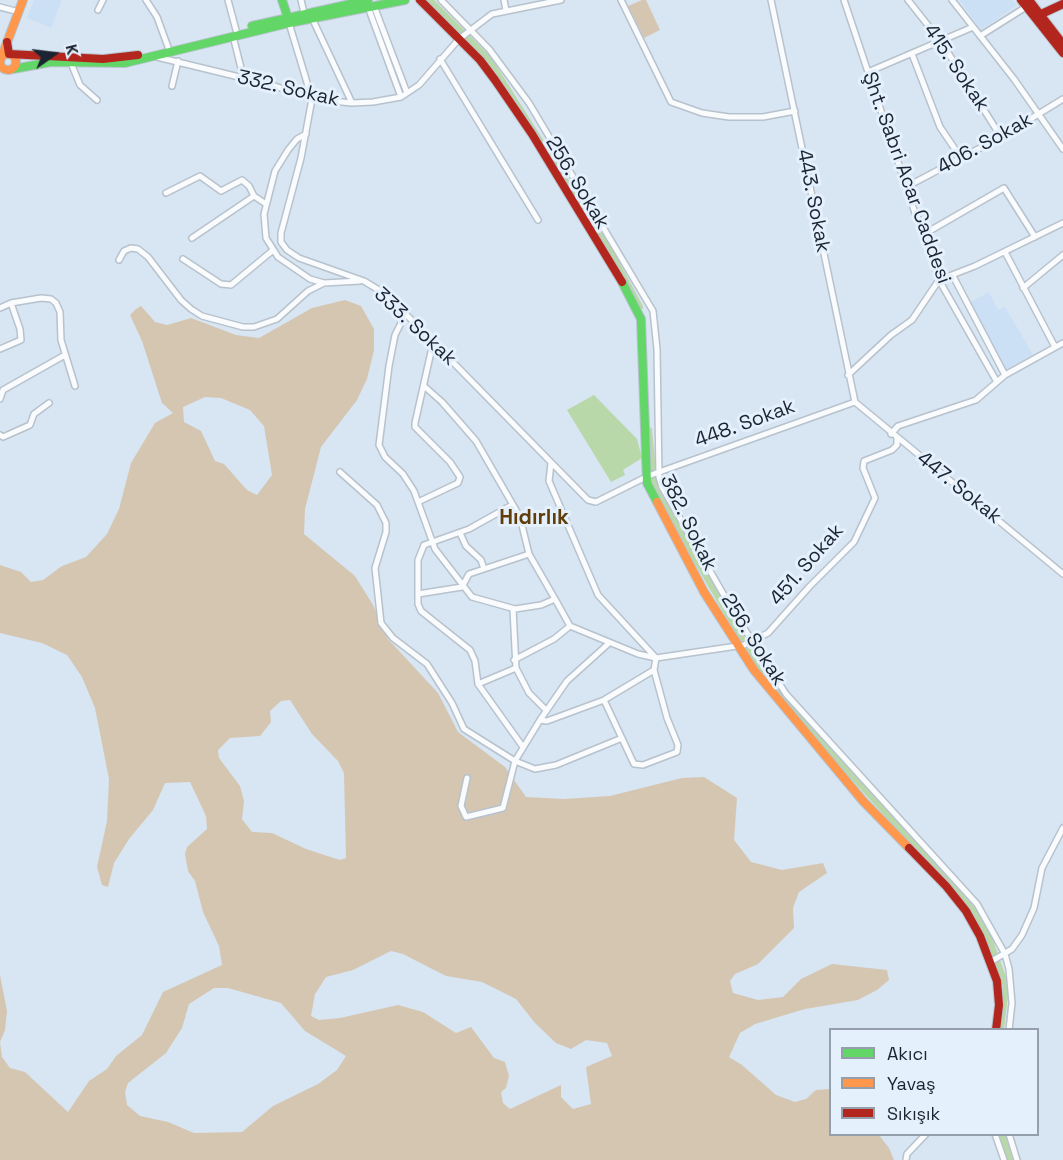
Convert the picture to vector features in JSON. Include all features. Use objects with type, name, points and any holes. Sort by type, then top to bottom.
[{"type":"street","points":[[11,70],[2,68],[0,61],[23,0]]},
{"type":"street","points":[[98,10],[103,0]]},
{"type":"street","points":[[146,0],[157,17],[168,47]]},
{"type":"street","points":[[228,0],[244,80]]},
{"type":"street","points":[[282,0],[312,99]]},
{"type":"street","points":[[301,0],[304,14]]},
{"type":"street","points":[[289,20],[304,14],[368,3],[405,0]]},
{"type":"street","name":"382. Sokak","points":[[420,0],[484,66],[532,134],[636,305],[643,334],[647,477],[668,527],[720,621],[746,645],[754,670],[863,801],[946,886],[966,911],[992,962],[998,981],[996,1028]]},
{"type":"street","name":"256. Sokak","points":[[441,0],[489,49],[529,103],[653,311],[657,350],[658,471],[662,487],[746,645],[797,707],[977,904],[1003,955],[1012,981],[1009,1028]]},
{"type":"street","points":[[504,0],[506,10]]},
{"type":"street","name":"332. Sokak","points":[[153,56],[312,99],[352,103],[401,97],[419,85],[460,39],[492,14],[561,0]]},
{"type":"street","points":[[621,0],[671,102],[702,113],[729,117],[764,117],[795,111]]},
{"type":"street","name":"443. Sokak","points":[[771,0],[855,402]]},
{"type":"street","name":"Şht. Sabri Acar Caddesi","points":[[844,0],[906,187],[926,233],[939,280],[997,382]]},
{"type":"street","name":"415. Sokak","points":[[908,0],[942,43],[1001,137]]},
{"type":"street","points":[[952,0],[1041,114],[1063,149]]},
{"type":"street","points":[[980,36],[1025,2],[1063,44]]},
{"type":"street","points":[[5,48],[103,60],[289,20],[312,18],[368,3]]},
{"type":"street","points":[[368,3],[407,93]]},
{"type":"street","points":[[368,3],[401,97]]},
{"type":"street","points":[[1037,16],[1063,4]]},
{"type":"street","points":[[0,7],[19,12]]},
{"type":"street","points":[[1037,16],[1063,53]]},
{"type":"street","points":[[312,18],[352,103]]},
{"type":"street","points":[[868,72],[942,43],[973,27]]},
{"type":"street","points":[[0,77],[11,70],[51,62],[116,65],[234,33]]},
{"type":"street","points":[[5,48],[16,60],[11,70]]},
{"type":"street","points":[[912,54],[939,127],[961,159]]},
{"type":"street","points":[[440,59],[538,220]]},
{"type":"street","points":[[172,86],[178,62]]},
{"type":"street","points":[[71,63],[80,85],[98,100]]},
{"type":"street","name":"333. Sokak","points":[[312,99],[306,134],[281,232],[281,242],[298,258],[364,281],[387,295],[588,500],[596,502],[647,477]]},
{"type":"street","name":"406. Sokak","points":[[906,187],[1001,137],[1063,99]]},
{"type":"street","points":[[306,134],[297,139],[275,171],[266,204],[264,227],[272,251],[310,279],[324,283],[364,281]]},
{"type":"street","points":[[166,193],[200,176],[221,191],[242,180],[249,186],[254,196],[266,204]]},
{"type":"street","points":[[926,233],[1004,188],[1035,237]]},
{"type":"street","points":[[192,238],[254,196]]},
{"type":"street","points":[[848,375],[891,335],[912,320],[939,280],[953,276],[1063,223]]},
{"type":"street","points":[[118,260],[124,251],[138,249],[148,257],[180,300],[191,309],[202,316],[243,327],[254,327],[276,319],[308,291],[324,283]]},
{"type":"street","points":[[183,259],[221,284],[231,285],[272,251]]},
{"type":"street","points":[[1005,252],[1055,347]]},
{"type":"street","points":[[1023,288],[1063,255]]},
{"type":"street","points":[[953,276],[1005,375]]},
{"type":"street","points":[[0,308],[10,303],[41,298],[51,299],[60,312],[61,340],[75,386]]},
{"type":"street","points":[[0,349],[21,340],[20,329],[10,303]]},
{"type":"street","points":[[405,315],[393,345],[379,436],[382,452],[403,474],[418,502],[432,540],[462,587],[472,597],[513,609],[541,605],[555,599]]},
{"type":"street","points":[[894,436],[898,426],[976,400],[1005,375],[1063,343]]},
{"type":"street","points":[[418,502],[458,483],[460,477],[450,462],[416,427],[434,344]]},
{"type":"street","points":[[0,399],[3,390],[65,355]]},
{"type":"street","points":[[424,386],[442,402],[476,441],[520,518],[529,554],[570,626],[608,644],[656,658],[746,645]]},
{"type":"street","name":"448. Sokak","points":[[647,477],[658,471],[855,402]]},
{"type":"street","name":"447. Sokak","points":[[855,402],[1063,574]]},
{"type":"street","points":[[0,435],[3,437],[30,426],[34,414],[49,403]]},
{"type":"street","name":"451. Sokak","points":[[746,645],[768,633],[854,542],[875,498],[863,468],[864,461],[892,450],[897,445],[894,436]]},
{"type":"street","points":[[551,464],[549,481],[598,595],[656,658]]},
{"type":"street","points":[[340,472],[377,505],[386,523],[386,532],[375,568],[378,613],[384,628],[393,638],[427,664],[452,703],[464,729],[515,761],[535,769],[621,738]]},
{"type":"street","points":[[512,505],[496,516],[424,545],[418,560],[418,594],[421,611],[470,650],[475,661],[478,684],[523,747]]},
{"type":"street","points":[[460,532],[466,546],[481,560],[484,569]]},
{"type":"street","points":[[462,587],[469,574],[529,554]]},
{"type":"street","points":[[418,594],[462,587]]},
{"type":"street","points":[[513,609],[516,668],[529,693],[546,711]]},
{"type":"street","points":[[514,660],[554,639],[570,626]]},
{"type":"street","points":[[467,777],[461,806],[466,817],[503,808],[515,761],[540,720],[567,681],[608,644]]},
{"type":"street","points":[[604,700],[633,764],[638,766],[677,752],[678,745],[667,718],[654,670],[656,658]]},
{"type":"street","points":[[478,684],[516,668]]},
{"type":"street","points":[[540,720],[547,721],[604,700],[654,670]]},
{"type":"street","points":[[992,962],[1003,955],[1022,935],[1034,908],[1042,868],[1063,828]]},
{"type":"street","points":[[906,1160],[907,1154],[924,1136]]},
{"type":"street","points":[[996,1136],[1004,1160]]},
{"type":"street","points":[[1010,1136],[1017,1160]]},
{"type":"shaded area","points":[[34,0],[62,0],[51,28],[27,18]]},
{"type":"shaded area","points":[[646,0],[660,30],[644,38],[628,6]]},
{"type":"shaded area","points":[[959,0],[1012,0],[1017,5],[981,30]]},
{"type":"shaded area","points":[[989,292],[998,310],[1005,307],[1035,358],[1005,375],[967,304]]},
{"type":"shaded area","points":[[345,300],[361,306],[374,329],[374,350],[367,379],[357,400],[321,447],[305,509],[304,534],[355,576],[373,605],[388,639],[438,693],[458,732],[505,767],[526,797],[564,799],[610,796],[682,778],[704,777],[737,798],[734,840],[751,862],[782,870],[823,863],[827,873],[799,892],[793,908],[794,928],[758,964],[735,974],[730,981],[733,993],[758,1000],[783,997],[801,979],[832,964],[887,970],[889,980],[877,990],[858,1000],[805,1009],[755,1024],[740,1033],[729,1057],[742,1065],[776,1095],[795,1102],[806,1099],[816,1090],[829,1089],[829,1136],[880,1136],[889,1148],[894,1160],[0,1160],[0,1042],[2,1057],[10,1068],[25,1072],[68,1112],[89,1081],[107,1069],[116,1056],[142,1035],[163,992],[222,965],[219,946],[203,912],[195,881],[188,871],[185,854],[187,847],[207,829],[206,816],[190,782],[165,783],[153,810],[129,839],[114,863],[108,887],[102,885],[97,867],[107,821],[109,779],[95,708],[82,677],[67,655],[42,643],[0,633],[0,565],[21,572],[31,582],[43,580],[62,566],[86,557],[107,534],[119,509],[131,463],[155,423],[173,413],[162,403],[142,341],[130,315],[136,309],[141,306],[155,322],[167,325],[191,318],[236,335],[259,338],[312,308]],"holes":[[[205,397],[221,398],[250,410],[264,426],[272,475],[257,495],[247,490],[224,464],[215,461],[201,431],[184,422],[183,407]],[[290,700],[312,734],[338,761],[344,773],[346,858],[340,860],[306,849],[272,833],[252,832],[242,819],[244,801],[240,786],[219,758],[218,750],[230,738],[260,736],[271,722],[270,711],[281,701]],[[391,951],[403,954],[446,976],[482,982],[516,999],[535,1023],[556,1043],[571,1049],[586,1040],[607,1043],[612,1056],[586,1067],[591,1104],[573,1109],[561,1097],[561,1085],[510,1109],[503,1103],[501,1092],[506,1088],[509,1076],[505,1062],[494,1058],[471,1027],[456,1033],[423,1012],[398,1005],[340,1018],[319,1020],[311,1016],[315,994],[326,977],[353,970]],[[214,988],[228,988],[281,1003],[305,1031],[346,1056],[337,1070],[318,1084],[273,1106],[242,1132],[194,1133],[168,1122],[140,1116],[127,1105],[125,1092],[128,1083],[166,1053],[182,1028],[189,1004]]]},
{"type":"shaded area","points":[[594,395],[637,439],[642,458],[623,470],[625,475],[611,482],[567,410]]},
{"type":"shaded area","points":[[0,975],[7,1011],[5,1030],[0,1042]]},
{"type":"waterway","points":[[430,0],[488,58],[610,251],[640,307]]},
{"type":"waterway","points":[[374,17],[400,83]]},
{"type":"waterway","points":[[649,430],[655,489],[758,666],[814,733],[976,913],[988,935],[1006,986],[1001,1028]]},
{"type":"waterway","points":[[1003,1136],[1010,1160]]},
{"type":"traffic: fast","points":[[282,0],[289,21]]},
{"type":"traffic: fast","points":[[252,26],[368,0]]},
{"type":"traffic: fast","points":[[13,69],[51,62],[125,63],[289,23],[405,0]]},
{"type":"traffic: fast","points":[[622,282],[641,319],[647,483],[657,502]]},
{"type":"traffic: slow","points":[[0,61],[23,0]]},
{"type":"traffic: slow","points":[[5,54],[11,54],[16,62],[14,68],[5,70],[0,65],[0,59],[5,54]]},
{"type":"traffic: slow","points":[[657,502],[704,592],[754,670],[863,801],[909,848]]},
{"type":"traffic: jam","points":[[420,0],[480,60],[495,80],[532,134],[622,282]]},
{"type":"traffic: jam","points":[[1021,0],[1063,53]]},
{"type":"traffic: jam","points":[[1029,0],[1063,44]]},
{"type":"traffic: jam","points":[[1037,16],[1063,4]]},
{"type":"traffic: jam","points":[[7,42],[9,54],[103,59],[138,55]]},
{"type":"traffic: jam","points":[[909,848],[946,886],[966,911],[980,936],[997,981],[999,1005],[996,1028]]},
{"type":"district","name":"Hıdırlık","points":[[534,518]]}]
